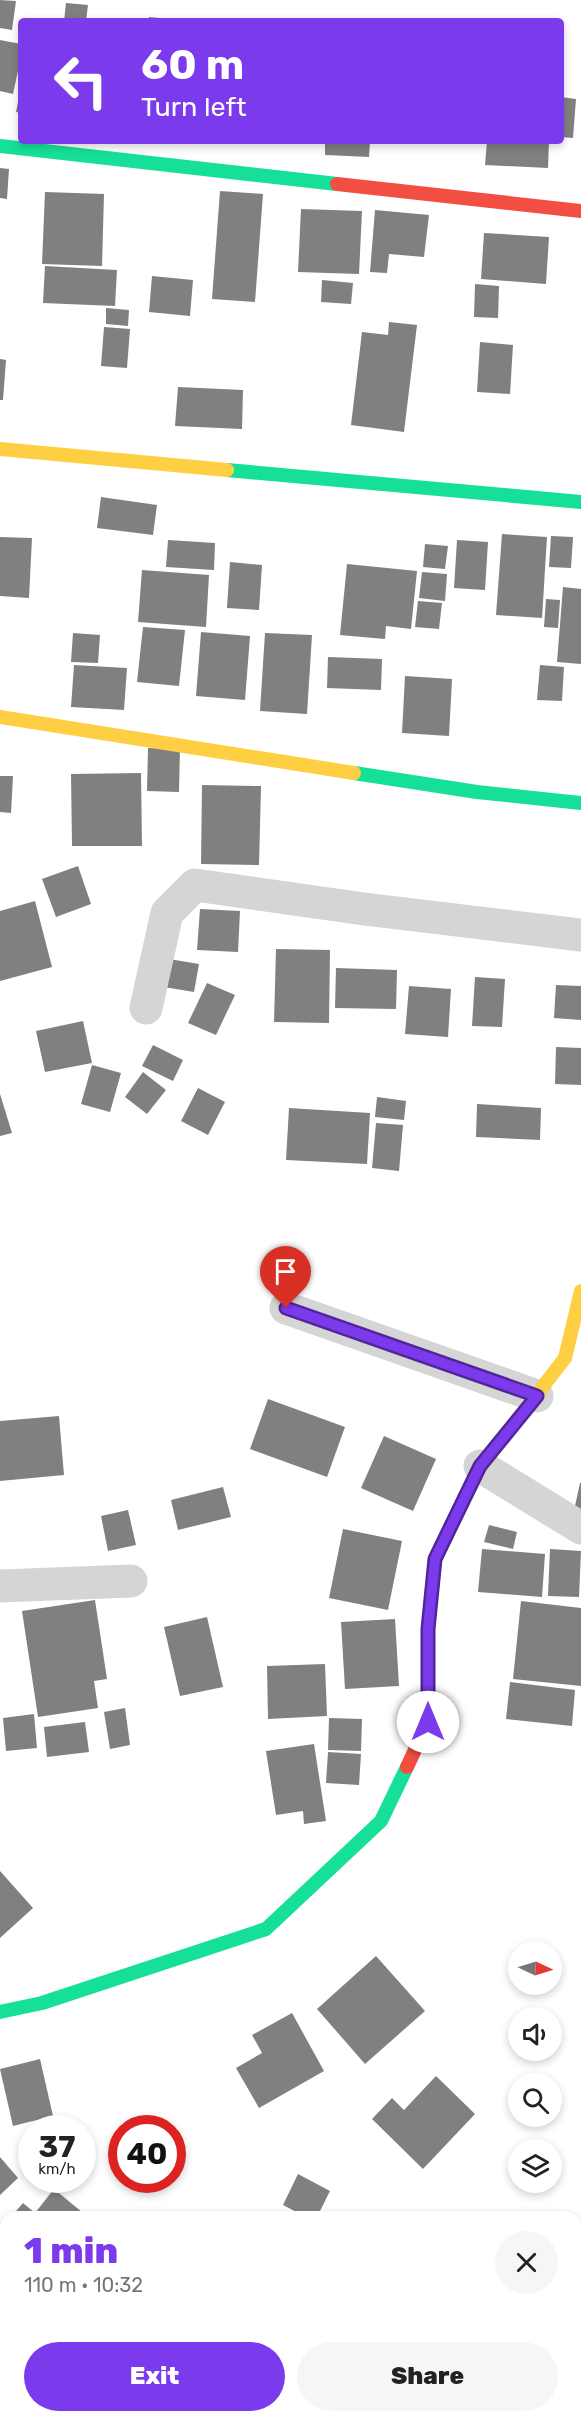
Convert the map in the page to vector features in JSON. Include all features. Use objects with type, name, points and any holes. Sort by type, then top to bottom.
[{"type":"street","points":[[0,146],[581,211]]},
{"type":"street","points":[[0,449],[581,502]]},
{"type":"street","points":[[0,717],[477,792],[581,802]]},
{"type":"street","points":[[146,1008],[167,913],[195,885],[364,909],[581,935]]},
{"type":"street","points":[[0,2013],[42,2003],[266,1929],[381,1821],[428,1722],[428,1629],[435,1559],[480,1466],[566,1358],[581,1291]]},
{"type":"street","points":[[286,1308],[537,1396]]},
{"type":"street","points":[[480,1466],[581,1528]]},
{"type":"street","points":[[0,1586],[131,1581]]},
{"type":"building","points":[[0,0],[16,1],[12,30],[0,28]]},
{"type":"building","points":[[66,3],[88,5],[86,18],[64,18]]},
{"type":"building","points":[[0,40],[18,43],[18,71],[13,94],[0,91]]},
{"type":"building","points":[[564,97],[576,99],[573,138],[564,137]]},
{"type":"building","points":[[325,144],[370,144],[369,157],[325,155]]},
{"type":"building","points":[[487,144],[549,144],[548,168],[485,165]]},
{"type":"building","points":[[0,168],[9,169],[7,199],[0,198]]},
{"type":"building","points":[[220,191],[263,194],[255,302],[212,299]]},
{"type":"building","points":[[45,192],[104,194],[102,266],[42,264]]},
{"type":"building","points":[[301,209],[362,211],[359,274],[298,272]]},
{"type":"building","points":[[375,210],[429,215],[424,257],[389,254],[387,273],[370,272]]},
{"type":"building","points":[[484,233],[549,237],[546,284],[481,279]]},
{"type":"building","points":[[45,266],[117,270],[115,306],[43,303]]},
{"type":"building","points":[[152,276],[193,280],[190,316],[149,312]]},
{"type":"building","points":[[322,280],[353,283],[351,304],[321,302]]},
{"type":"building","points":[[475,284],[499,286],[498,318],[474,317]]},
{"type":"building","points":[[106,308],[129,310],[128,326],[106,324]]},
{"type":"building","points":[[389,322],[417,325],[404,432],[351,425],[362,332],[388,335]]},
{"type":"building","points":[[104,327],[130,329],[127,368],[101,366]]},
{"type":"building","points":[[480,342],[513,345],[510,394],[477,392]]},
{"type":"building","points":[[0,359],[6,360],[3,400],[0,400]]},
{"type":"building","points":[[178,387],[243,390],[242,429],[175,426]]},
{"type":"building","points":[[101,497],[157,505],[153,535],[97,528]]},
{"type":"building","points":[[502,534],[547,537],[542,618],[496,615]]},
{"type":"building","points":[[551,536],[573,537],[571,568],[549,567]]},
{"type":"building","points":[[0,537],[32,538],[29,598],[0,596]]},
{"type":"building","points":[[168,540],[215,543],[214,570],[166,567]]},
{"type":"building","points":[[457,540],[488,542],[485,590],[454,588]]},
{"type":"building","points":[[425,544],[448,546],[445,569],[423,567]]},
{"type":"building","points":[[230,562],[262,565],[259,610],[227,608]]},
{"type":"building","points":[[347,564],[417,571],[411,629],[386,626],[385,639],[340,635]]},
{"type":"building","points":[[142,570],[209,575],[206,627],[138,622]]},
{"type":"building","points":[[422,572],[447,574],[445,601],[419,598]]},
{"type":"building","points":[[563,587],[581,589],[581,664],[557,662]]},
{"type":"building","points":[[546,599],[560,600],[558,628],[544,627]]},
{"type":"building","points":[[418,601],[442,603],[439,629],[415,627]]},
{"type":"building","points":[[143,627],[185,630],[179,686],[137,682]]},
{"type":"building","points":[[201,632],[250,636],[245,700],[196,696]]},
{"type":"building","points":[[73,633],[100,635],[98,663],[71,662]]},
{"type":"building","points":[[265,633],[312,635],[307,714],[260,711]]},
{"type":"building","points":[[328,657],[382,659],[381,690],[327,688]]},
{"type":"building","points":[[74,665],[127,668],[124,710],[71,707]]},
{"type":"building","points":[[540,665],[564,667],[562,701],[537,700]]},
{"type":"building","points":[[405,676],[452,679],[449,736],[402,733]]},
{"type":"building","points":[[148,748],[180,749],[179,792],[147,791]]},
{"type":"building","points":[[141,773],[142,846],[72,846],[71,774]]},
{"type":"building","points":[[0,776],[13,776],[11,813],[0,812]]},
{"type":"building","points":[[202,785],[261,786],[259,865],[201,864]]},
{"type":"building","points":[[78,866],[91,904],[56,917],[42,879]]},
{"type":"building","points":[[35,901],[52,967],[0,981],[0,911]]},
{"type":"building","points":[[200,909],[240,911],[238,952],[197,950]]},
{"type":"building","points":[[276,949],[330,950],[329,1023],[274,1022]]},
{"type":"building","points":[[163,958],[199,964],[194,992],[158,986]]},
{"type":"building","points":[[336,968],[397,970],[396,1009],[335,1008]]},
{"type":"building","points":[[475,977],[505,979],[502,1027],[472,1026]]},
{"type":"building","points":[[207,983],[235,995],[216,1035],[188,1023]]},
{"type":"building","points":[[556,985],[581,986],[581,1020],[554,1018]]},
{"type":"building","points":[[409,986],[451,989],[448,1037],[405,1034]]},
{"type":"building","points":[[83,1021],[92,1063],[45,1072],[36,1031]]},
{"type":"building","points":[[153,1045],[183,1060],[173,1081],[142,1066]]},
{"type":"building","points":[[556,1047],[581,1048],[581,1085],[555,1084]]},
{"type":"building","points":[[92,1065],[121,1073],[110,1112],[81,1104]]},
{"type":"building","points":[[143,1072],[166,1090],[147,1114],[125,1097]]},
{"type":"building","points":[[198,1088],[225,1102],[208,1135],[181,1121]]},
{"type":"building","points":[[0,1094],[12,1133],[0,1136]]},
{"type":"building","points":[[377,1097],[406,1101],[404,1120],[375,1117]]},
{"type":"building","points":[[477,1104],[541,1108],[540,1140],[476,1137]]},
{"type":"building","points":[[289,1108],[370,1113],[367,1164],[286,1160]]},
{"type":"building","points":[[376,1123],[403,1125],[399,1171],[372,1168]]},
{"type":"building","points":[[268,1399],[345,1427],[327,1477],[250,1449]]},
{"type":"building","points":[[59,1416],[64,1475],[0,1481],[0,1421]]},
{"type":"building","points":[[384,1436],[436,1459],[413,1511],[361,1488]]},
{"type":"building","points":[[581,1483],[581,1517],[573,1515]]},
{"type":"building","points":[[223,1487],[231,1517],[178,1530],[171,1500]]},
{"type":"building","points":[[128,1510],[136,1545],[108,1551],[101,1516]]},
{"type":"building","points":[[489,1525],[517,1532],[513,1549],[484,1542]]},
{"type":"building","points":[[343,1529],[402,1541],[388,1610],[329,1598]]},
{"type":"building","points":[[482,1549],[545,1554],[542,1597],[478,1592]]},
{"type":"building","points":[[550,1549],[581,1551],[579,1597],[548,1596]]},
{"type":"building","points":[[95,1600],[107,1679],[94,1681],[98,1708],[38,1717],[22,1611]]},
{"type":"building","points":[[521,1601],[581,1608],[581,1686],[513,1679]]},
{"type":"building","points":[[207,1617],[223,1687],[180,1696],[164,1627]]},
{"type":"building","points":[[395,1619],[399,1686],[345,1689],[341,1622]]},
{"type":"building","points":[[325,1664],[327,1716],[268,1719],[267,1666]]},
{"type":"building","points":[[510,1682],[575,1690],[572,1726],[506,1719]]},
{"type":"building","points":[[125,1708],[130,1745],[110,1749],[104,1712]]},
{"type":"building","points":[[34,1714],[37,1748],[6,1751],[3,1718]]},
{"type":"building","points":[[329,1718],[362,1719],[361,1751],[328,1750]]},
{"type":"building","points":[[85,1722],[89,1752],[47,1757],[44,1727]]},
{"type":"building","points":[[314,1744],[326,1821],[304,1824],[303,1811],[276,1815],[266,1751]]},
{"type":"building","points":[[328,1752],[361,1754],[359,1785],[326,1783]]},
{"type":"building","points":[[0,1871],[33,1908],[0,1938]]},
{"type":"building","points":[[376,1956],[425,2011],[365,2064],[317,2009]]},
{"type":"building","points":[[292,2013],[324,2071],[259,2108],[236,2068],[262,2053],[252,2035]]},
{"type":"building","points":[[40,2059],[53,2115],[18,2115],[18,2125],[13,2126],[0,2069]]},
{"type":"building","points":[[436,2076],[475,2114],[423,2169],[372,2119],[392,2098],[404,2110]]},
{"type":"building","points":[[0,2157],[18,2178],[0,2195]]},
{"type":"building","points":[[298,2174],[330,2191],[320,2211],[294,2211],[283,2205]]},
{"type":"building","points":[[51,2193],[59,2193],[81,2211],[37,2211]]},
{"type":"building","points":[[23,2203],[33,2211],[16,2211]]},
{"type":"traffic: fast","points":[[0,146],[337,184]]},
{"type":"traffic: fast","points":[[227,470],[581,502]]},
{"type":"traffic: fast","points":[[354,773],[477,792],[581,803]]},
{"type":"traffic: fast","points":[[0,2012],[42,2003],[266,1929],[381,1821],[407,1767]]},
{"type":"traffic: slow","points":[[0,449],[227,470]]},
{"type":"traffic: slow","points":[[0,717],[354,773]]},
{"type":"traffic: slow","points":[[478,1470],[565,1358],[581,1291]]},
{"type":"traffic: jam","points":[[337,184],[581,211]]},
{"type":"traffic: jam","points":[[407,1767],[428,1722],[428,1629],[435,1559],[478,1470]]},
{"type":"route","points":[[286,1308],[537,1396],[480,1466],[435,1559],[428,1629],[428,1722]]}]
